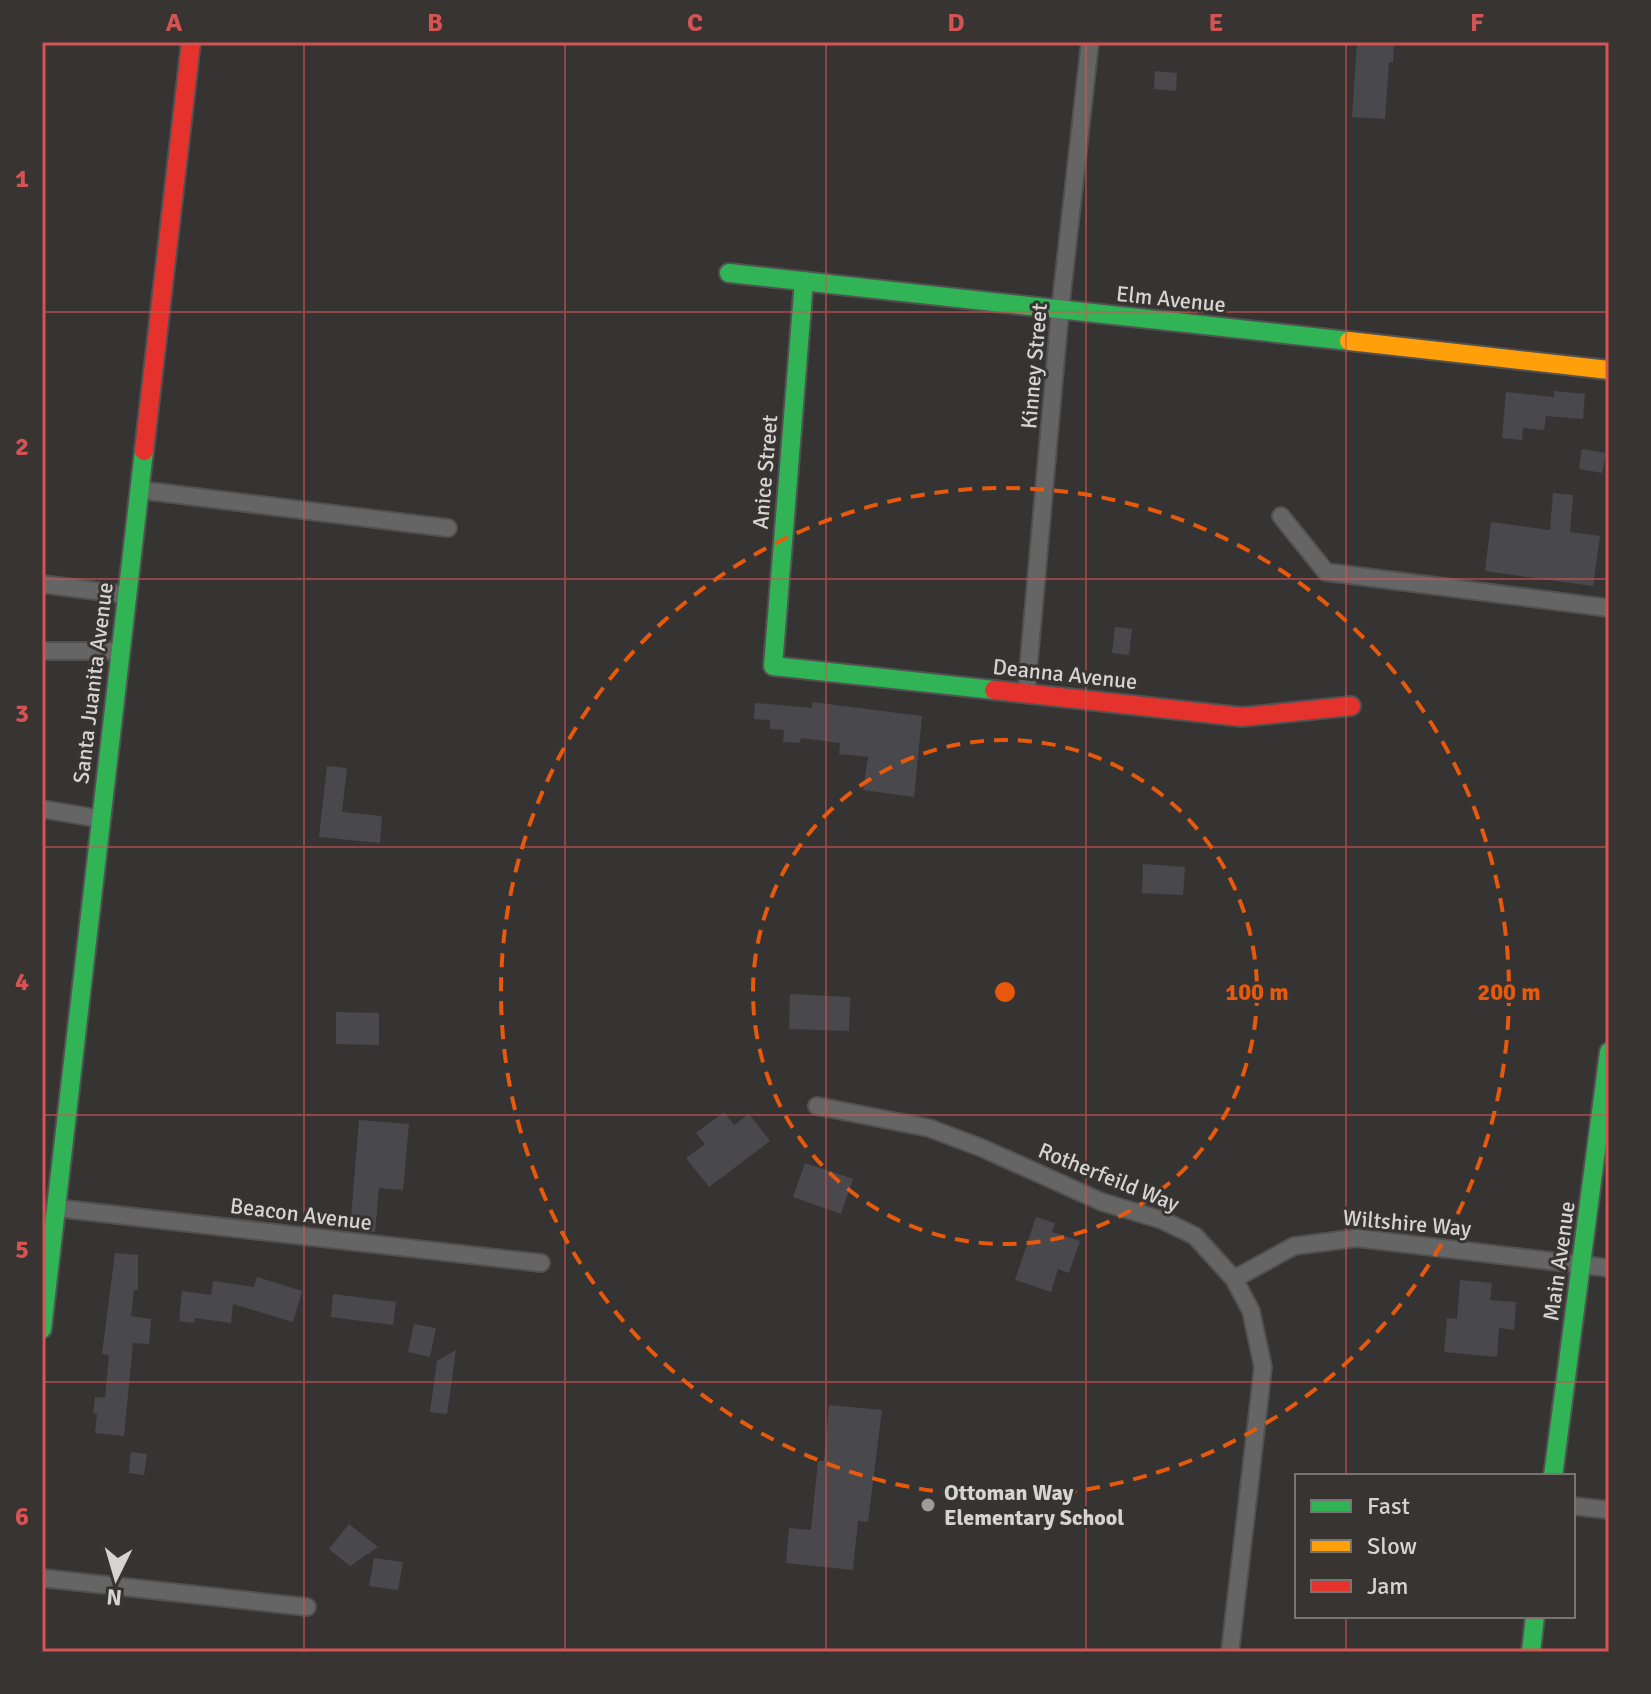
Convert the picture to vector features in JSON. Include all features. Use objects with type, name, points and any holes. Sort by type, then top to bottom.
[{"type":"street","name":"Santa Juanita Avenue","points":[[42,1329],[191,42]]},
{"type":"street","name":"Kinney Street","points":[[1026,694],[1060,311],[1090,42]]},
{"type":"street","name":"Elm Avenue","points":[[729,273],[1609,370]]},
{"type":"street","name":"Anice Street","points":[[773,666],[804,281]]},
{"type":"street","points":[[140,490],[448,528]]},
{"type":"street","points":[[1281,516],[1326,572],[1609,608]]},
{"type":"street","points":[[42,584],[127,595]]},
{"type":"street","points":[[42,651],[120,651]]},
{"type":"street","name":"Deanna Avenue","points":[[773,666],[1242,717],[1351,706]]},
{"type":"street","points":[[42,809],[101,819]]},
{"type":"street","name":"Main Avenue","points":[[1553,1474],[1584,1263],[1609,1052]]},
{"type":"street","name":"Rotherfeild Way","points":[[817,1106],[929,1128],[982,1148],[1102,1202],[1162,1220],[1195,1236],[1234,1279],[1251,1311],[1263,1367],[1230,1652]]},
{"type":"street","name":"Beacon Avenue","points":[[56,1208],[541,1263]]},
{"type":"street","name":"Wiltshire Way","points":[[1234,1279],[1294,1246],[1328,1239],[1357,1238],[1609,1268]]},
{"type":"street","points":[[1575,1506],[1609,1510]]},
{"type":"street","points":[[42,1578],[307,1607]]},
{"type":"street","points":[[1531,1652],[1535,1618]]},
{"type":"building","points":[[1357,42],[1394,42],[1393,62],[1389,62],[1385,119],[1352,117]]},
{"type":"building","points":[[1155,71],[1177,73],[1176,91],[1154,89]]},
{"type":"building","points":[[1554,391],[1585,394],[1583,419],[1546,416],[1544,430],[1523,428],[1522,440],[1502,438],[1506,392],[1554,397]]},
{"type":"building","points":[[1582,449],[1606,453],[1602,473],[1579,469]]},
{"type":"building","points":[[1553,493],[1573,495],[1570,532],[1600,536],[1593,586],[1485,571],[1491,522],[1550,530]]},
{"type":"building","points":[[1115,627],[1132,629],[1129,655],[1112,653]]},
{"type":"building","points":[[812,702],[922,716],[914,797],[863,790],[868,757],[839,754],[840,743],[801,738],[800,743],[783,742],[784,730],[770,729],[770,720],[754,719],[755,703],[812,708]]},
{"type":"building","points":[[327,766],[347,768],[342,812],[382,816],[380,843],[319,837]]},
{"type":"building","points":[[1143,864],[1185,867],[1183,895],[1142,893]]},
{"type":"building","points":[[790,994],[850,997],[849,1031],[789,1029]]},
{"type":"building","points":[[336,1012],[379,1013],[379,1045],[336,1044]]},
{"type":"building","points":[[724,1112],[734,1125],[749,1114],[770,1141],[709,1187],[686,1158],[705,1144],[696,1133]]},
{"type":"building","points":[[359,1120],[409,1124],[403,1190],[379,1188],[375,1232],[350,1230]]},
{"type":"building","points":[[805,1163],[853,1179],[841,1214],[793,1197]]},
{"type":"building","points":[[1036,1217],[1055,1223],[1052,1232],[1080,1241],[1069,1273],[1058,1269],[1051,1292],[1015,1280]]},
{"type":"building","points":[[115,1253],[138,1255],[138,1290],[134,1290],[131,1316],[151,1319],[149,1344],[133,1343],[124,1436],[95,1433],[97,1414],[93,1413],[95,1397],[105,1398],[109,1355],[102,1354]]},
{"type":"building","points":[[257,1277],[302,1291],[293,1322],[233,1304],[231,1323],[195,1318],[194,1323],[179,1321],[182,1291],[211,1295],[213,1281],[254,1287]]},
{"type":"building","points":[[1460,1280],[1492,1283],[1490,1300],[1516,1302],[1514,1330],[1499,1328],[1497,1357],[1444,1352],[1447,1318],[1457,1319]]},
{"type":"building","points":[[333,1294],[396,1302],[393,1325],[331,1317]]},
{"type":"building","points":[[414,1324],[436,1328],[430,1357],[408,1352]]},
{"type":"building","points":[[456,1350],[447,1414],[430,1412],[437,1361]]},
{"type":"building","points":[[829,1405],[882,1410],[868,1522],[858,1521],[853,1570],[786,1563],[789,1528],[811,1530],[818,1461],[824,1461]]},
{"type":"building","points":[[131,1452],[147,1454],[144,1475],[129,1473]]},
{"type":"building","points":[[349,1524],[378,1547],[350,1566],[329,1549]]},
{"type":"building","points":[[374,1558],[403,1562],[398,1590],[369,1586]]},
{"type":"traffic: fast","points":[[729,273],[1349,341]]},
{"type":"traffic: fast","points":[[804,281],[773,666],[994,690]]},
{"type":"traffic: fast","points":[[42,1329],[144,451]]},
{"type":"traffic: fast","points":[[1553,1474],[1609,1052]]},
{"type":"traffic: fast","points":[[1531,1652],[1535,1618]]},
{"type":"traffic: slow","points":[[1349,341],[1609,370]]},
{"type":"traffic: jam","points":[[144,451],[191,42]]},
{"type":"traffic: jam","points":[[994,690],[1242,717],[1351,706]]},
{"type":"place","name":"Ottoman Way Elementary School","points":[[928,1505]]}]
